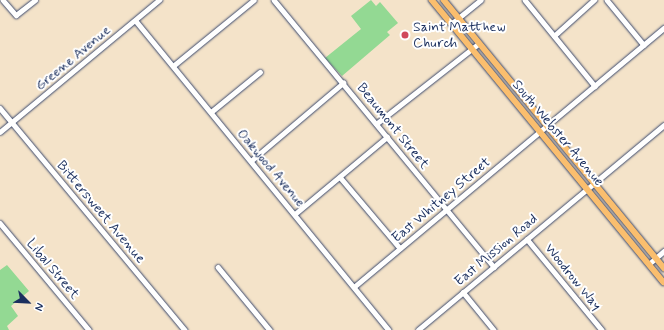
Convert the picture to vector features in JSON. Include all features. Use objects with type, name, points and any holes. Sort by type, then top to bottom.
[{"type":"main road","name":"South Webster Avenue","points":[[432,0],[589,188],[664,282]]},
{"type":"main road","name":"South Webster Avenue","points":[[444,0],[478,44],[547,125],[664,268]]},
{"type":"street","points":[[3,0],[16,16],[35,0]]},
{"type":"street","name":"Greene Avenue","points":[[0,132],[136,21],[159,0]]},
{"type":"street","points":[[173,66],[254,0]]},
{"type":"street","name":"Beaumont Street","points":[[274,0],[494,267]]},
{"type":"street","points":[[452,24],[480,0]]},
{"type":"street","points":[[525,0],[595,86]]},
{"type":"street","points":[[554,36],[594,0]]},
{"type":"street","points":[[607,0],[644,45]]},
{"type":"street","name":"Oakwood Avenue","points":[[136,21],[389,330]]},
{"type":"street","name":"East Whitney Street","points":[[354,287],[664,28]]},
{"type":"street","points":[[376,124],[478,44]]},
{"type":"street","points":[[211,112],[260,72]]},
{"type":"street","points":[[251,161],[343,83]]},
{"type":"street","name":"Bittersweet Avenue","points":[[0,108],[185,330]]},
{"type":"street","name":"East Mission Road","points":[[418,330],[664,125]]},
{"type":"street","points":[[295,214],[387,137]]},
{"type":"street","points":[[340,177],[400,248]]},
{"type":"street","name":"Libal Street","points":[[0,222],[89,330]]},
{"type":"street","name":"Woodrow Way","points":[[527,239],[602,330]]},
{"type":"street","points":[[649,264],[664,251]]},
{"type":"street","points":[[218,266],[270,330]]},
{"type":"street","points":[[463,292],[494,330]]},
{"type":"green space","points":[[371,0],[376,6],[380,2],[398,23],[387,32],[390,35],[342,76],[325,58],[361,29],[351,16]]},
{"type":"green space","points":[[7,265],[29,291],[11,306],[18,316],[7,326],[9,330],[0,330],[0,270]]},
{"type":"place","name":"Saint Matthew Church","points":[[405,35]]}]
